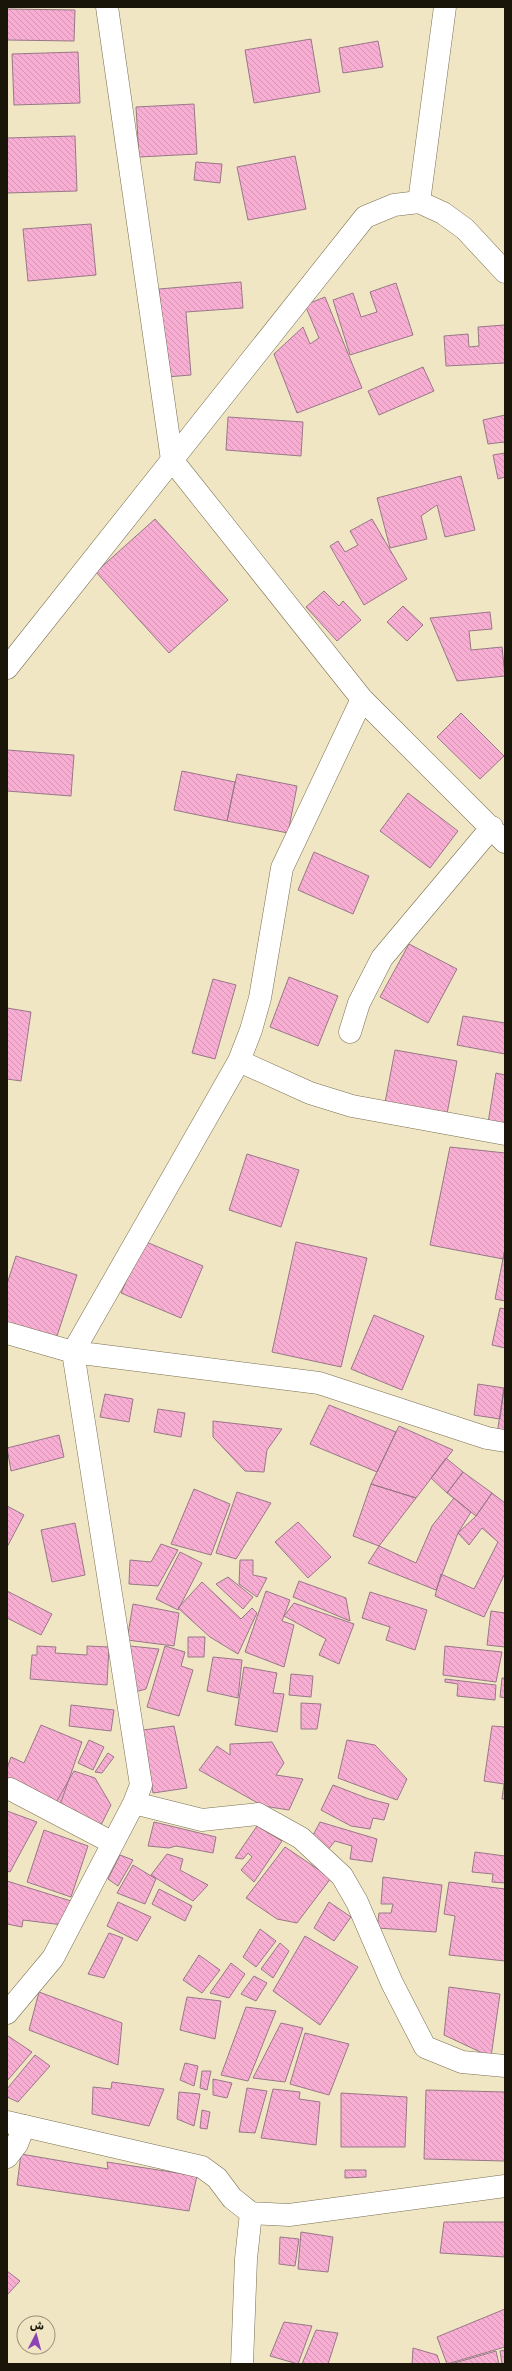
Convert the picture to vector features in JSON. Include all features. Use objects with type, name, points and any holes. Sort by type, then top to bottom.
[{"type":"street","points":[[107,7],[172,460],[362,700],[498,834],[382,958],[358,1003],[350,1032]]},
{"type":"street","points":[[419,202],[445,7]]},
{"type":"street","points":[[7,668],[365,216],[394,205],[419,202],[443,213],[465,229],[505,272]]},
{"type":"street","points":[[7,2013],[53,1958],[134,1803],[141,1785],[73,1352],[239,1060],[252,1030],[260,998],[282,868],[362,700]]},
{"type":"street","points":[[239,1060],[310,1093],[352,1106],[505,1134]]},
{"type":"street","points":[[7,1333],[73,1352],[319,1383],[487,1438],[505,1441]]},
{"type":"street","points":[[10,1789],[113,1843]]},
{"type":"street","points":[[134,1803],[202,1820],[258,1814],[301,1838],[342,1876],[357,1902],[392,1983],[425,2047],[462,2062],[505,2066]]},
{"type":"street","points":[[7,2157],[17,2144],[16,2124],[166,2157],[202,2167],[217,2178],[232,2198],[251,2213],[289,2215],[505,2186]]},
{"type":"street","points":[[242,2364],[246,2259],[251,2213]]},
{"type":"building","points":[[7,9],[75,10],[74,41],[7,40]]},
{"type":"building","points":[[311,39],[320,92],[254,103],[245,50]]},
{"type":"building","points":[[378,41],[383,67],[343,73],[339,48]]},
{"type":"building","points":[[78,52],[80,103],[14,105],[12,54]]},
{"type":"building","points":[[194,104],[197,154],[139,157],[136,107]]},
{"type":"building","points":[[75,136],[77,191],[7,193],[7,138]]},
{"type":"building","points":[[295,156],[306,209],[248,220],[237,167]]},
{"type":"building","points":[[196,162],[222,164],[220,183],[194,180]]},
{"type":"building","points":[[91,224],[96,275],[28,281],[23,229]]},
{"type":"building","points":[[241,282],[243,308],[186,312],[191,375],[166,377],[159,289]]},
{"type":"building","points":[[396,283],[413,335],[350,355],[333,300],[353,293],[361,317],[377,312],[370,292]]},
{"type":"building","points":[[325,297],[362,388],[297,413],[274,354],[303,327],[310,344],[319,338],[305,305]]},
{"type":"building","points":[[505,325],[505,363],[446,366],[444,336],[468,334],[469,347],[479,346],[478,327]]},
{"type":"building","points":[[423,367],[434,391],[379,415],[368,391]]},
{"type":"building","points":[[505,415],[505,447],[504,442],[488,444],[483,420]]},
{"type":"building","points":[[228,417],[303,422],[301,456],[226,450]]},
{"type":"building","points":[[505,453],[505,477],[498,479],[493,455]]},
{"type":"building","points":[[461,476],[475,530],[445,537],[437,505],[421,516],[427,539],[390,548],[377,498]]},
{"type":"building","points":[[155,519],[228,600],[169,653],[96,572]]},
{"type":"building","points":[[372,519],[407,579],[364,605],[330,546],[338,541],[345,552],[358,545],[350,531]]},
{"type":"building","points":[[324,591],[339,606],[343,601],[361,620],[337,641],[306,607]]},
{"type":"building","points":[[403,606],[423,625],[407,641],[387,622]]},
{"type":"building","points":[[490,612],[492,629],[469,631],[471,650],[502,647],[505,676],[457,681],[430,618]]},
{"type":"building","points":[[461,713],[504,756],[480,779],[437,737]]},
{"type":"building","points":[[7,750],[74,755],[71,796],[7,791]]},
{"type":"building","points":[[182,771],[235,782],[227,821],[174,810]]},
{"type":"building","points":[[237,774],[297,786],[288,833],[227,821]]},
{"type":"building","points":[[408,793],[458,831],[430,868],[380,831]]},
{"type":"building","points":[[314,852],[369,876],[353,914],[298,890]]},
{"type":"building","points":[[409,944],[457,969],[428,1023],[380,997]]},
{"type":"building","points":[[289,977],[338,996],[318,1046],[270,1027]]},
{"type":"building","points":[[213,979],[236,985],[215,1059],[192,1053]]},
{"type":"building","points":[[7,1008],[31,1012],[21,1081],[7,1079]]},
{"type":"building","points":[[463,1016],[505,1023],[505,1054],[457,1045]]},
{"type":"building","points":[[395,1050],[457,1061],[446,1119],[384,1108]]},
{"type":"building","points":[[496,1073],[505,1075],[505,1126],[488,1123]]},
{"type":"building","points":[[450,1147],[505,1153],[505,1249],[503,1259],[430,1245]]},
{"type":"building","points":[[247,1154],[299,1170],[281,1227],[229,1210]]},
{"type":"building","points":[[144,1241],[203,1266],[181,1318],[121,1293]]},
{"type":"building","points":[[296,1242],[367,1258],[341,1367],[272,1352]]},
{"type":"building","points":[[505,1249],[505,1301],[495,1299]]},
{"type":"building","points":[[16,1256],[77,1275],[56,1339],[7,1323],[7,1284]]},
{"type":"building","points":[[500,1308],[505,1309],[505,1348],[492,1345]]},
{"type":"building","points":[[374,1315],[424,1336],[402,1390],[351,1369]]},
{"type":"building","points":[[478,1384],[504,1388],[500,1419],[474,1415]]},
{"type":"building","points":[[505,1388],[505,1435],[497,1434]]},
{"type":"building","points":[[105,1394],[133,1399],[129,1422],[100,1417]]},
{"type":"building","points":[[329,1405],[396,1432],[377,1472],[310,1444]]},
{"type":"building","points":[[158,1409],[185,1413],[181,1437],[154,1432]]},
{"type":"building","points":[[213,1421],[282,1429],[267,1450],[264,1472],[245,1471],[213,1437]]},
{"type":"building","points":[[399,1426],[453,1450],[416,1498],[371,1484]]},
{"type":"building","points":[[59,1435],[64,1457],[11,1471],[7,1448]]},
{"type":"building","points":[[446,1458],[463,1472],[447,1493],[431,1478]]},
{"type":"building","points":[[463,1472],[492,1493],[476,1516],[447,1493]]},
{"type":"building","points":[[371,1484],[416,1498],[379,1546],[353,1536]]},
{"type":"building","points":[[194,1489],[230,1504],[211,1555],[171,1544]]},
{"type":"building","points":[[237,1492],[271,1503],[236,1559],[216,1553]]},
{"type":"building","points":[[492,1493],[505,1503],[505,1573],[484,1617],[435,1596],[441,1574],[474,1589],[498,1542],[482,1528],[469,1545],[458,1533],[476,1516]]},
{"type":"building","points":[[454,1498],[471,1512],[458,1533],[436,1590],[368,1563],[379,1546],[416,1563],[432,1526]]},
{"type":"building","points":[[7,1506],[24,1515],[7,1547]]},
{"type":"building","points":[[298,1522],[331,1557],[308,1578],[275,1542]]},
{"type":"building","points":[[75,1523],[85,1575],[52,1582],[41,1530]]},
{"type":"building","points":[[161,1544],[178,1550],[158,1586],[129,1584],[130,1560],[151,1562]]},
{"type":"building","points":[[180,1552],[202,1563],[178,1610],[156,1599]]},
{"type":"building","points":[[240,1560],[253,1560],[253,1575],[267,1578],[257,1597],[239,1584]]},
{"type":"building","points":[[228,1577],[253,1597],[243,1609],[216,1584]]},
{"type":"building","points":[[299,1581],[346,1598],[350,1621],[293,1597]]},
{"type":"building","points":[[202,1582],[241,1619],[252,1608],[257,1613],[238,1654],[210,1637],[178,1608]]},
{"type":"building","points":[[7,1591],[52,1614],[41,1635],[7,1618]]},
{"type":"building","points":[[266,1591],[290,1600],[282,1621],[294,1625],[284,1667],[245,1652]]},
{"type":"building","points":[[370,1592],[427,1610],[415,1650],[386,1640],[390,1627],[362,1618]]},
{"type":"building","points":[[294,1603],[354,1624],[339,1664],[319,1655],[326,1639],[284,1616]]},
{"type":"building","points":[[133,1604],[179,1613],[174,1646],[127,1640]]},
{"type":"building","points":[[491,1611],[505,1613],[505,1647],[487,1645]]},
{"type":"building","points":[[188,1637],[205,1637],[204,1657],[188,1657]]},
{"type":"building","points":[[37,1646],[56,1647],[55,1653],[87,1655],[87,1646],[109,1647],[107,1685],[30,1679],[32,1655],[37,1655]]},
{"type":"building","points":[[130,1646],[159,1649],[146,1689],[135,1692]]},
{"type":"building","points":[[165,1646],[185,1652],[181,1666],[193,1670],[179,1716],[147,1707]]},
{"type":"building","points":[[445,1646],[502,1652],[496,1682],[443,1675]]},
{"type":"building","points":[[213,1657],[242,1660],[238,1698],[207,1691]]},
{"type":"building","points":[[244,1667],[277,1673],[273,1693],[284,1694],[277,1732],[235,1725]]},
{"type":"building","points":[[291,1674],[313,1676],[311,1697],[289,1695]]},
{"type":"building","points":[[502,1678],[505,1678],[505,1698],[500,1697]]},
{"type":"building","points":[[445,1679],[496,1685],[495,1700],[457,1696],[458,1684],[445,1682]]},
{"type":"building","points":[[301,1703],[321,1704],[317,1729],[301,1729]]},
{"type":"building","points":[[71,1705],[114,1710],[111,1731],[69,1726]]},
{"type":"building","points":[[41,1725],[82,1742],[60,1805],[7,1785],[7,1768],[11,1757],[24,1763]]},
{"type":"building","points":[[174,1726],[187,1788],[153,1793],[143,1730]]},
{"type":"building","points":[[492,1726],[505,1727],[505,1799],[502,1799],[504,1784],[484,1781]]},
{"type":"building","points":[[89,1740],[104,1747],[93,1770],[78,1763]]},
{"type":"building","points":[[347,1740],[375,1745],[407,1779],[397,1800],[338,1778]]},
{"type":"building","points":[[272,1742],[284,1763],[276,1775],[303,1779],[289,1810],[263,1806],[199,1770],[217,1746],[230,1755],[230,1744]]},
{"type":"building","points":[[108,1753],[114,1757],[102,1773],[95,1772]]},
{"type":"building","points":[[74,1771],[95,1778],[111,1805],[100,1827],[54,1806]]},
{"type":"building","points":[[333,1785],[369,1799],[389,1804],[384,1820],[373,1818],[370,1829],[351,1826],[321,1810]]},
{"type":"building","points":[[7,1811],[37,1822],[10,1872],[7,1871]]},
{"type":"building","points":[[154,1822],[216,1837],[213,1853],[176,1846],[169,1848],[148,1846]]},
{"type":"building","points":[[320,1822],[377,1839],[372,1862],[350,1859],[352,1846],[335,1841],[327,1851],[311,1839]]},
{"type":"building","points":[[257,1826],[282,1841],[254,1882],[241,1870],[252,1857],[248,1853],[243,1859],[235,1858]]},
{"type":"building","points":[[44,1830],[88,1846],[71,1897],[27,1882]]},
{"type":"building","points":[[285,1847],[331,1878],[297,1923],[277,1919],[246,1898]]},
{"type":"building","points":[[475,1852],[505,1856],[505,1883],[492,1882],[493,1874],[472,1872]]},
{"type":"building","points":[[167,1854],[183,1859],[180,1870],[208,1885],[193,1901],[151,1875]]},
{"type":"building","points":[[120,1855],[133,1860],[118,1886],[108,1879]]},
{"type":"building","points":[[133,1865],[156,1879],[145,1904],[117,1893]]},
{"type":"building","points":[[383,1877],[442,1885],[436,1932],[377,1928],[379,1913],[391,1913],[393,1904],[381,1904]]},
{"type":"building","points":[[7,1881],[71,1901],[63,1925],[23,1920],[22,1927],[7,1924]]},
{"type":"building","points":[[449,1882],[505,1889],[505,1961],[449,1955],[455,1916],[444,1914]]},
{"type":"building","points":[[159,1889],[192,1906],[185,1921],[152,1904]]},
{"type":"building","points":[[118,1902],[151,1917],[137,1941],[107,1926]]},
{"type":"building","points":[[329,1902],[351,1917],[334,1941],[314,1928]]},
{"type":"building","points":[[260,1929],[276,1941],[256,1967],[243,1957]]},
{"type":"building","points":[[109,1933],[123,1938],[104,1978],[88,1974]]},
{"type":"building","points":[[305,1936],[358,1967],[320,2025],[273,1991]]},
{"type":"building","points":[[280,1943],[289,1951],[273,1978],[261,1969]]},
{"type":"building","points":[[199,1955],[220,1970],[202,1993],[183,1980]]},
{"type":"building","points":[[231,1963],[245,1974],[229,1998],[210,1993]]},
{"type":"building","points":[[254,1976],[267,1983],[256,2001],[241,1994]]},
{"type":"building","points":[[449,1987],[500,1994],[491,2057],[444,2035]]},
{"type":"building","points":[[39,1992],[122,2023],[118,2065],[29,2030]]},
{"type":"building","points":[[187,1997],[221,2001],[215,2039],[180,2030]]},
{"type":"building","points":[[246,2007],[276,2011],[248,2081],[221,2075]]},
{"type":"building","points":[[281,2023],[303,2028],[285,2082],[253,2078]]},
{"type":"building","points":[[305,2033],[349,2044],[329,2095],[290,2084]]},
{"type":"building","points":[[8,2036],[32,2052],[7,2081],[7,2037]]},
{"type":"building","points":[[35,2055],[50,2066],[18,2102],[7,2097],[7,2089]]},
{"type":"building","points":[[185,2063],[198,2066],[194,2086],[180,2080]]},
{"type":"building","points":[[202,2071],[211,2071],[207,2090],[200,2088]]},
{"type":"building","points":[[213,2079],[232,2083],[227,2098],[213,2095]]},
{"type":"building","points":[[112,2082],[164,2089],[149,2126],[92,2114],[93,2087],[111,2089]]},
{"type":"building","points":[[247,2088],[267,2091],[255,2133],[239,2132]]},
{"type":"building","points":[[273,2089],[300,2092],[299,2099],[320,2102],[316,2145],[261,2138]]},
{"type":"building","points":[[426,2090],[505,2092],[505,2161],[424,2159]]},
{"type":"building","points":[[179,2092],[200,2094],[194,2126],[177,2119]]},
{"type":"building","points":[[341,2093],[407,2097],[405,2147],[341,2147]]},
{"type":"building","points":[[202,2110],[210,2112],[207,2129],[200,2128]]},
{"type":"building","points":[[21,2154],[108,2169],[107,2162],[197,2176],[189,2211],[17,2185]]},
{"type":"building","points":[[345,2170],[366,2170],[366,2177],[345,2178]]},
{"type":"building","points":[[444,2222],[505,2222],[505,2257],[440,2253]]},
{"type":"building","points":[[301,2232],[333,2237],[328,2272],[298,2269]]},
{"type":"building","points":[[280,2237],[299,2239],[295,2266],[279,2264]]},
{"type":"building","points":[[7,2271],[20,2281],[7,2295]]},
{"type":"building","points":[[505,2309],[505,2347],[447,2364],[437,2337]]},
{"type":"building","points":[[284,2322],[312,2326],[298,2364],[270,2356]]},
{"type":"building","points":[[316,2330],[338,2333],[328,2364],[302,2364]]},
{"type":"building","points":[[413,2348],[437,2355],[440,2364],[412,2364]]},
{"type":"building","points":[[505,2350],[505,2364],[502,2364],[500,2351]]},
{"type":"building","points":[[496,2351],[499,2364],[451,2364]]}]
